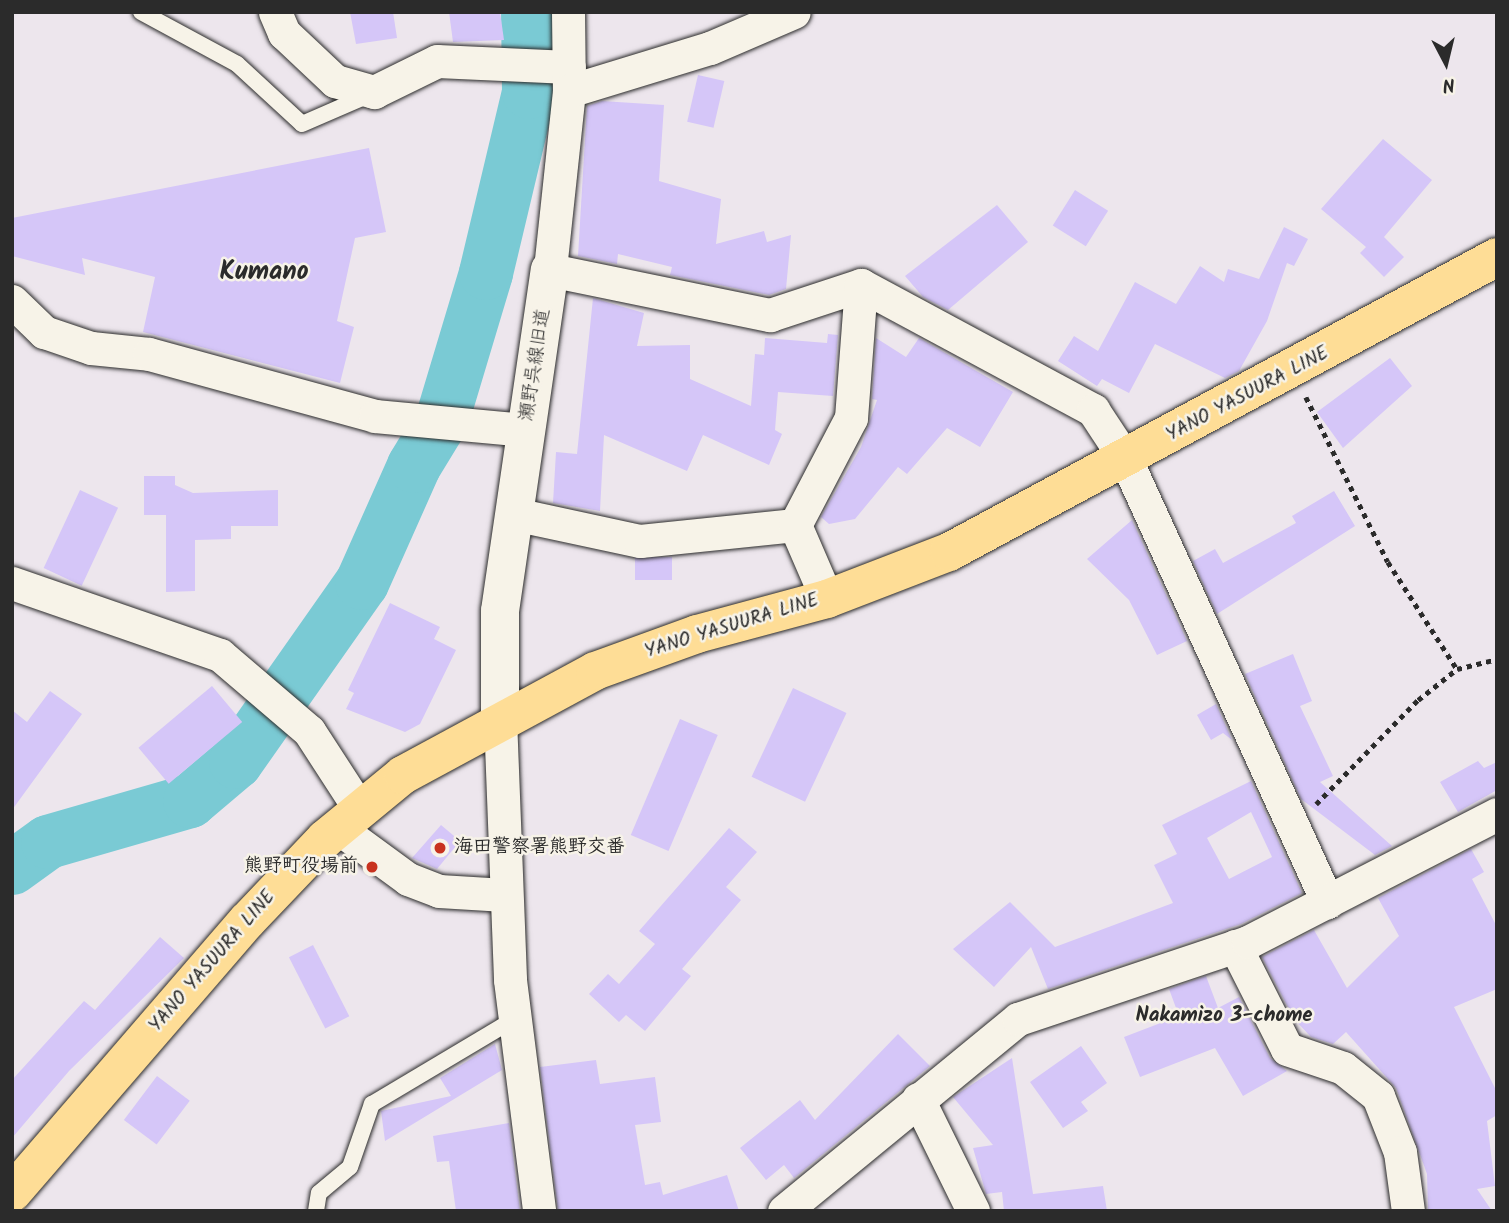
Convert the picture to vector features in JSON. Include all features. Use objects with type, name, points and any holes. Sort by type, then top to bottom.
[{"type":"main road","name":"YANO YASUURA LINE","points":[[12,1193],[247,921],[348,818],[500,718],[595,671],[697,634],[827,599],[949,552],[1295,370],[1497,257]]},
{"type":"street","points":[[275,12],[284,33],[335,81],[374,92],[437,61],[551,72],[710,48],[794,12]]},
{"type":"street","name":"瀬野呉線旧道","points":[[500,718],[500,611],[550,270],[551,72],[568,12]]},
{"type":"street","points":[[550,270],[770,315],[861,285],[1093,410],[1126,460],[1327,902]]},
{"type":"street","points":[[795,525],[851,418],[861,285]]},
{"type":"street","points":[[12,301],[44,331],[90,348],[149,354],[396,418],[469,422],[526,430]]},
{"type":"street","points":[[514,514],[640,541],[795,525]]},
{"type":"street","points":[[795,525],[827,599]]},
{"type":"street","points":[[12,583],[220,655],[309,731],[348,818],[408,879],[439,891],[505,895]]},
{"type":"street","points":[[500,718],[505,895],[516,1018],[539,1211]]},
{"type":"street","points":[[784,1211],[1018,1020],[1235,946],[1497,814]]},
{"type":"street","points":[[1235,946],[1287,1049],[1343,1068],[1378,1096],[1400,1152],[1408,1211]]},
{"type":"street","points":[[918,1100],[973,1211]]},
{"type":"lane","points":[[141,12],[237,64],[302,124],[374,92]]},
{"type":"lane","points":[[316,1211],[319,1193],[350,1167],[372,1104],[516,1018]]},
{"type":"path","points":[[1295,370],[1382,550],[1457,669]]},
{"type":"path","points":[[1293,827],[1418,700],[1457,669],[1497,659]]},
{"type":"building","points":[[350,12],[393,12],[397,38],[356,44]]},
{"type":"building","points":[[449,12],[500,12],[504,40],[453,42]]},
{"type":"building","points":[[698,75],[724,81],[714,128],[687,122]]},
{"type":"building","points":[[602,101],[664,105],[659,181],[721,199],[716,244],[764,231],[767,242],[791,235],[786,289],[769,295],[670,275],[672,267],[618,254],[617,264],[578,256],[587,106]]},
{"type":"building","points":[[1383,139],[1432,180],[1384,237],[1404,257],[1384,277],[1360,253],[1366,247],[1321,209]]},
{"type":"building","points":[[369,148],[386,232],[355,238],[337,321],[354,327],[340,383],[143,332],[155,277],[82,258],[85,275],[12,256],[12,218]]},
{"type":"building","points":[[1075,190],[1108,211],[1086,246],[1053,226]]},
{"type":"building","points":[[997,205],[1028,242],[948,310],[923,297],[905,276]]},
{"type":"building","points":[[1284,227],[1308,239],[1294,266],[1287,263],[1267,321],[1239,371],[1225,378],[1155,344],[1129,393],[1102,379],[1097,386],[1058,361],[1074,336],[1098,351],[1135,282],[1176,304],[1200,266],[1224,282],[1228,269],[1259,279]]},
{"type":"building","points":[[593,298],[644,313],[637,346],[690,345],[690,379],[751,406],[755,354],[764,355],[765,338],[827,343],[828,334],[838,335],[833,396],[778,392],[775,430],[782,434],[769,465],[703,435],[687,471],[604,435],[600,511],[553,503],[556,452],[577,454]]},
{"type":"building","points":[[876,338],[906,357],[919,338],[1013,392],[980,447],[947,428],[907,474],[898,467],[855,519],[829,524],[821,517],[861,447],[877,400],[872,399]]},
{"type":"building","points":[[1390,358],[1412,386],[1343,448],[1317,412]]},
{"type":"building","points":[[144,476],[175,476],[175,485],[193,493],[278,490],[278,526],[231,526],[231,539],[195,540],[195,591],[166,592],[166,515],[144,515]]},
{"type":"building","points":[[80,490],[118,508],[82,586],[44,568]]},
{"type":"building","points":[[1334,491],[1355,526],[1217,614],[1193,561],[1215,549],[1223,563],[1296,523],[1292,516]]},
{"type":"building","points":[[1132,520],[1187,641],[1157,655],[1129,600],[1087,559]]},
{"type":"building","points":[[635,557],[672,557],[672,580],[635,580]]},
{"type":"building","points":[[390,603],[440,627],[434,639],[456,650],[420,724],[405,732],[346,709],[354,693],[348,690]]},
{"type":"building","points":[[1293,654],[1312,701],[1300,706],[1333,776],[1320,782],[1392,846],[1375,855],[1301,799],[1245,674]]},
{"type":"building","points":[[212,686],[242,722],[169,784],[138,748]]},
{"type":"building","points":[[793,688],[846,713],[805,802],[752,777]]},
{"type":"building","points":[[50,691],[82,714],[12,810],[12,710],[27,722]]},
{"type":"building","points":[[1216,704],[1232,740],[1223,733],[1211,740],[1197,715]]},
{"type":"building","points":[[680,719],[718,735],[669,851],[631,835]]},
{"type":"building","points":[[1478,761],[1484,768],[1497,762],[1497,790],[1458,812],[1440,782]]},
{"type":"building","points":[[1251,781],[1302,893],[1241,924],[1048,989],[1031,947],[994,987],[953,949],[1010,902],[1055,947],[1173,903],[1154,865],[1177,854],[1162,825]],"holes":[[[1251,812],[1272,857],[1229,879],[1207,838]]]},
{"type":"building","points":[[441,825],[460,841],[437,869],[412,858]]},
{"type":"building","points":[[729,828],[757,852],[726,887],[741,900],[682,969],[691,976],[645,1031],[626,1015],[619,1022],[589,994],[608,974],[619,984],[655,944],[639,931]]},
{"type":"building","points":[[1471,849],[1484,872],[1472,879],[1497,927],[1497,989],[1454,1007],[1497,1092],[1497,1115],[1487,1121],[1495,1186],[1477,1189],[1492,1211],[1428,1211],[1427,1174],[1396,1088],[1346,1032],[1333,1044],[1311,1037],[1294,1019],[1262,957],[1314,930],[1347,988],[1399,936],[1378,898]]},
{"type":"building","points":[[160,937],[184,958],[69,1071],[12,1138],[12,1080],[84,1001],[95,1010]]},
{"type":"building","points":[[313,945],[349,1016],[325,1029],[289,957]]},
{"type":"building","points":[[1206,976],[1218,1008],[1239,997],[1270,1058],[1287,1071],[1243,1096],[1215,1048],[1140,1077],[1124,1037],[1179,1016],[1169,989]]},
{"type":"building","points":[[898,1034],[930,1066],[794,1178],[784,1165],[766,1180],[740,1148],[800,1100],[815,1120]]},
{"type":"building","points":[[495,1044],[502,1070],[385,1141],[381,1111],[451,1096],[440,1078]]},
{"type":"building","points":[[1081,1046],[1107,1083],[1081,1102],[1088,1111],[1063,1128],[1030,1082]]},
{"type":"building","points":[[1012,1058],[1033,1194],[1103,1186],[1107,1211],[1004,1211],[1002,1192],[986,1194],[973,1148],[993,1145],[953,1097]]},
{"type":"building","points":[[596,1060],[600,1084],[655,1077],[661,1122],[635,1125],[645,1185],[660,1182],[663,1195],[727,1175],[739,1211],[558,1211],[540,1067]]},
{"type":"building","points":[[157,1076],[190,1101],[157,1145],[124,1120]]},
{"type":"building","points":[[509,1123],[520,1211],[456,1211],[449,1161],[437,1162],[433,1136]]},
{"type":"waterway","points":[[12,868],[48,842],[190,801],[236,762],[362,583],[414,466],[442,420],[486,273],[529,92],[528,12]]},
{"type":"place","name":"海田警察署熊野交番","points":[[440,848]]},
{"type":"place","name":"熊野町役場前","points":[[372,867]]},
{"type":"district","name":"Kumano","points":[[264,273]]},
{"type":"district","name":"Nakamizo 3-chome","points":[[1224,1016]]}]
